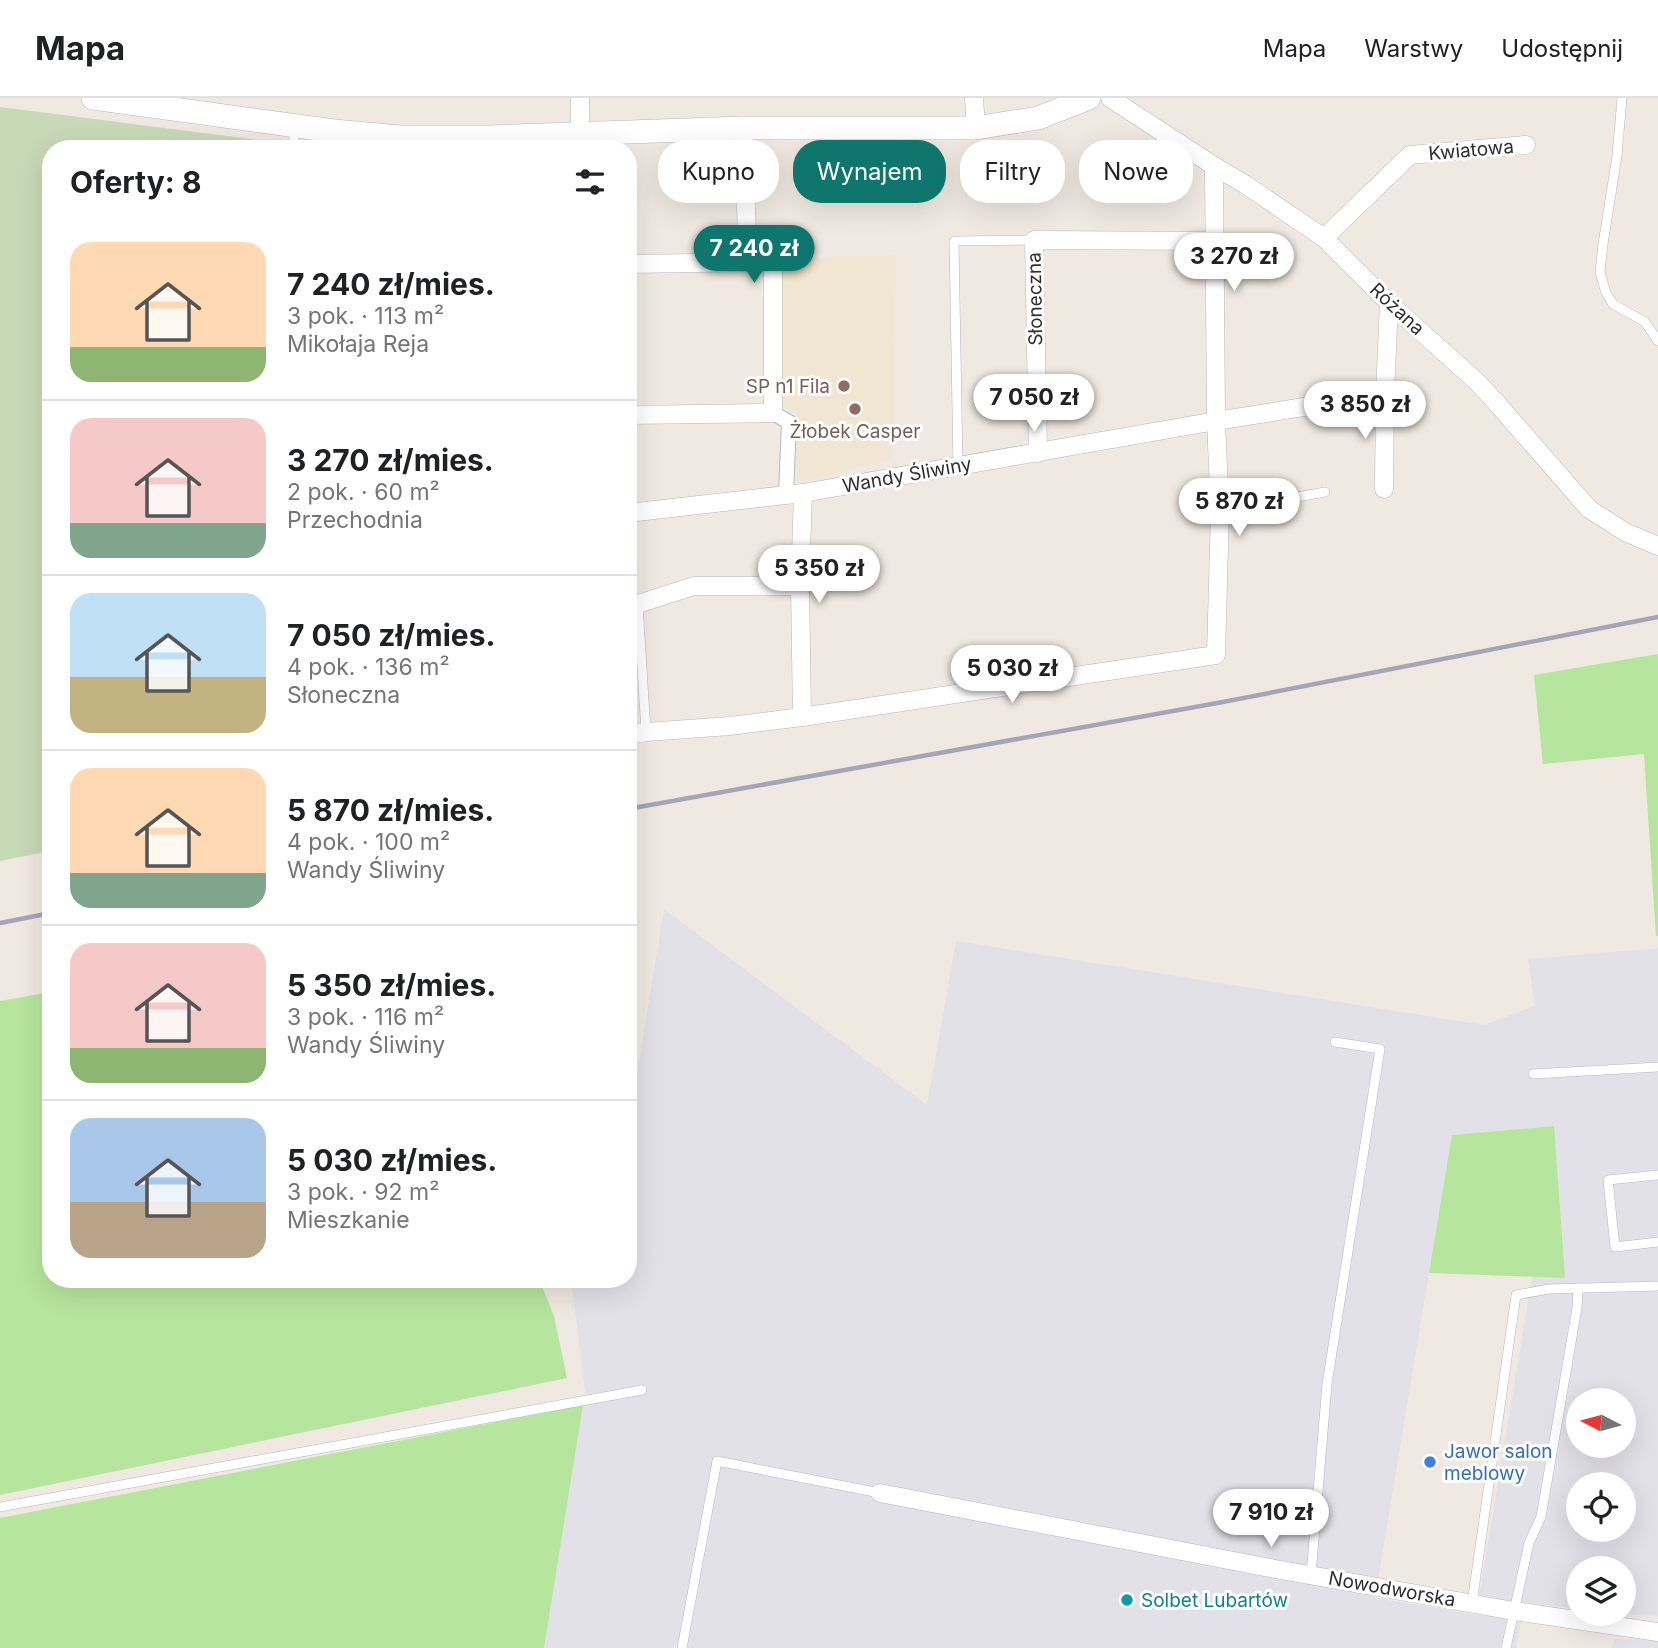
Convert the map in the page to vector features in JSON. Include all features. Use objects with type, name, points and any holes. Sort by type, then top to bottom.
[{"type":"street","points":[[580,98],[580,134]]},
{"type":"street","points":[[974,98],[976,128]]},
{"type":"street","points":[[519,140],[580,134],[743,128],[976,128],[1038,118],[1089,98]]},
{"type":"street","name":"Różana","points":[[1110,98],[1246,184],[1324,238],[1389,303],[1481,387],[1588,509],[1626,532],[1658,546]]},
{"type":"street","points":[[107,99],[295,125],[334,140],[399,137],[444,140]]},
{"type":"street","points":[[743,128],[748,262]]},
{"type":"street","name":"Kwiatowa","points":[[1324,238],[1410,155],[1526,145]]},
{"type":"street","points":[[637,734],[802,717],[1216,655],[1220,511],[1216,421],[1214,166]]},
{"type":"street","name":"Słoneczna","points":[[1038,453],[1034,240],[1214,241]]},
{"type":"street","points":[[637,264],[771,264],[773,413]]},
{"type":"street","points":[[1384,489],[1389,303]]},
{"type":"street","name":"Wandy Śliwiny","points":[[637,512],[795,494],[1385,394]]},
{"type":"street","points":[[637,415],[773,413],[789,422],[800,586],[802,717]]},
{"type":"street","points":[[637,604],[694,586],[800,586]]},
{"type":"street","name":"Nowodworska","points":[[880,1493],[1311,1575],[1514,1611],[1658,1632]]},
{"type":"lane","points":[[1622,98],[1617,156],[1600,272],[1606,293],[1613,304],[1645,322],[1658,341]]},
{"type":"lane","points":[[294,140],[295,125]]},
{"type":"lane","points":[[958,466],[954,241],[1034,240]]},
{"type":"lane","points":[[1220,511],[1325,492]]},
{"type":"lane","points":[[1311,1575],[1327,1384],[1380,1049],[1335,1042]]},
{"type":"lane","points":[[1533,1074],[1658,1067]]},
{"type":"lane","points":[[1658,1175],[1608,1180],[1615,1247],[1658,1242]]},
{"type":"lane","points":[[1472,1602],[1516,1295],[1549,1289],[1658,1286]]},
{"type":"lane","points":[[1506,1648],[1529,1543],[1541,1517],[1577,1308],[1578,1288]]},
{"type":"lane","points":[[0,1507],[642,1390]]},
{"type":"lane","points":[[682,1648],[717,1461],[880,1493]]},
{"type":"shaded area","points":[[896,255],[892,459],[797,482],[796,412],[780,406],[780,260]]},
{"type":"shaded area","points":[[664,909],[927,1105],[956,941],[1484,1025],[1535,1006],[1528,959],[1658,948],[1658,1616],[1636,1615],[1636,1556],[1566,1556],[1566,1608],[1479,1597],[1532,1277],[1565,1277],[1554,1126],[1452,1135],[1375,1598],[1521,1622],[1516,1648],[544,1648],[585,1392],[572,1288],[637,1288],[637,1075]]},
{"type":"shaded area","points":[[1614,1639],[1658,1640],[1658,1648],[1612,1648]]},
{"type":"green space","points":[[0,107],[257,140],[42,140],[42,853],[0,861]]},
{"type":"green space","points":[[1658,654],[1656,936],[1644,754],[1543,764],[1534,675]]},
{"type":"green space","points":[[42,994],[42,1288],[543,1288],[554,1316],[567,1378],[0,1495],[0,1001]]},
{"type":"green space","points":[[1554,1126],[1565,1278],[1429,1273],[1452,1135]]},
{"type":"green space","points":[[583,1405],[544,1648],[0,1648],[0,1518]]},
{"type":"railway","points":[[637,807],[1223,702],[1658,617]]},
{"type":"railway","points":[[0,923],[42,915]]},
{"type":"place","name":"SP n1 Fila","points":[[844,386]]},
{"type":"place","name":"Żłobek Casper","points":[[855,409]]},
{"type":"place","name":"Jawor salon meblowy","points":[[1430,1462]]},
{"type":"place","name":"Solbet Lubartów","points":[[1127,1600]]}]
